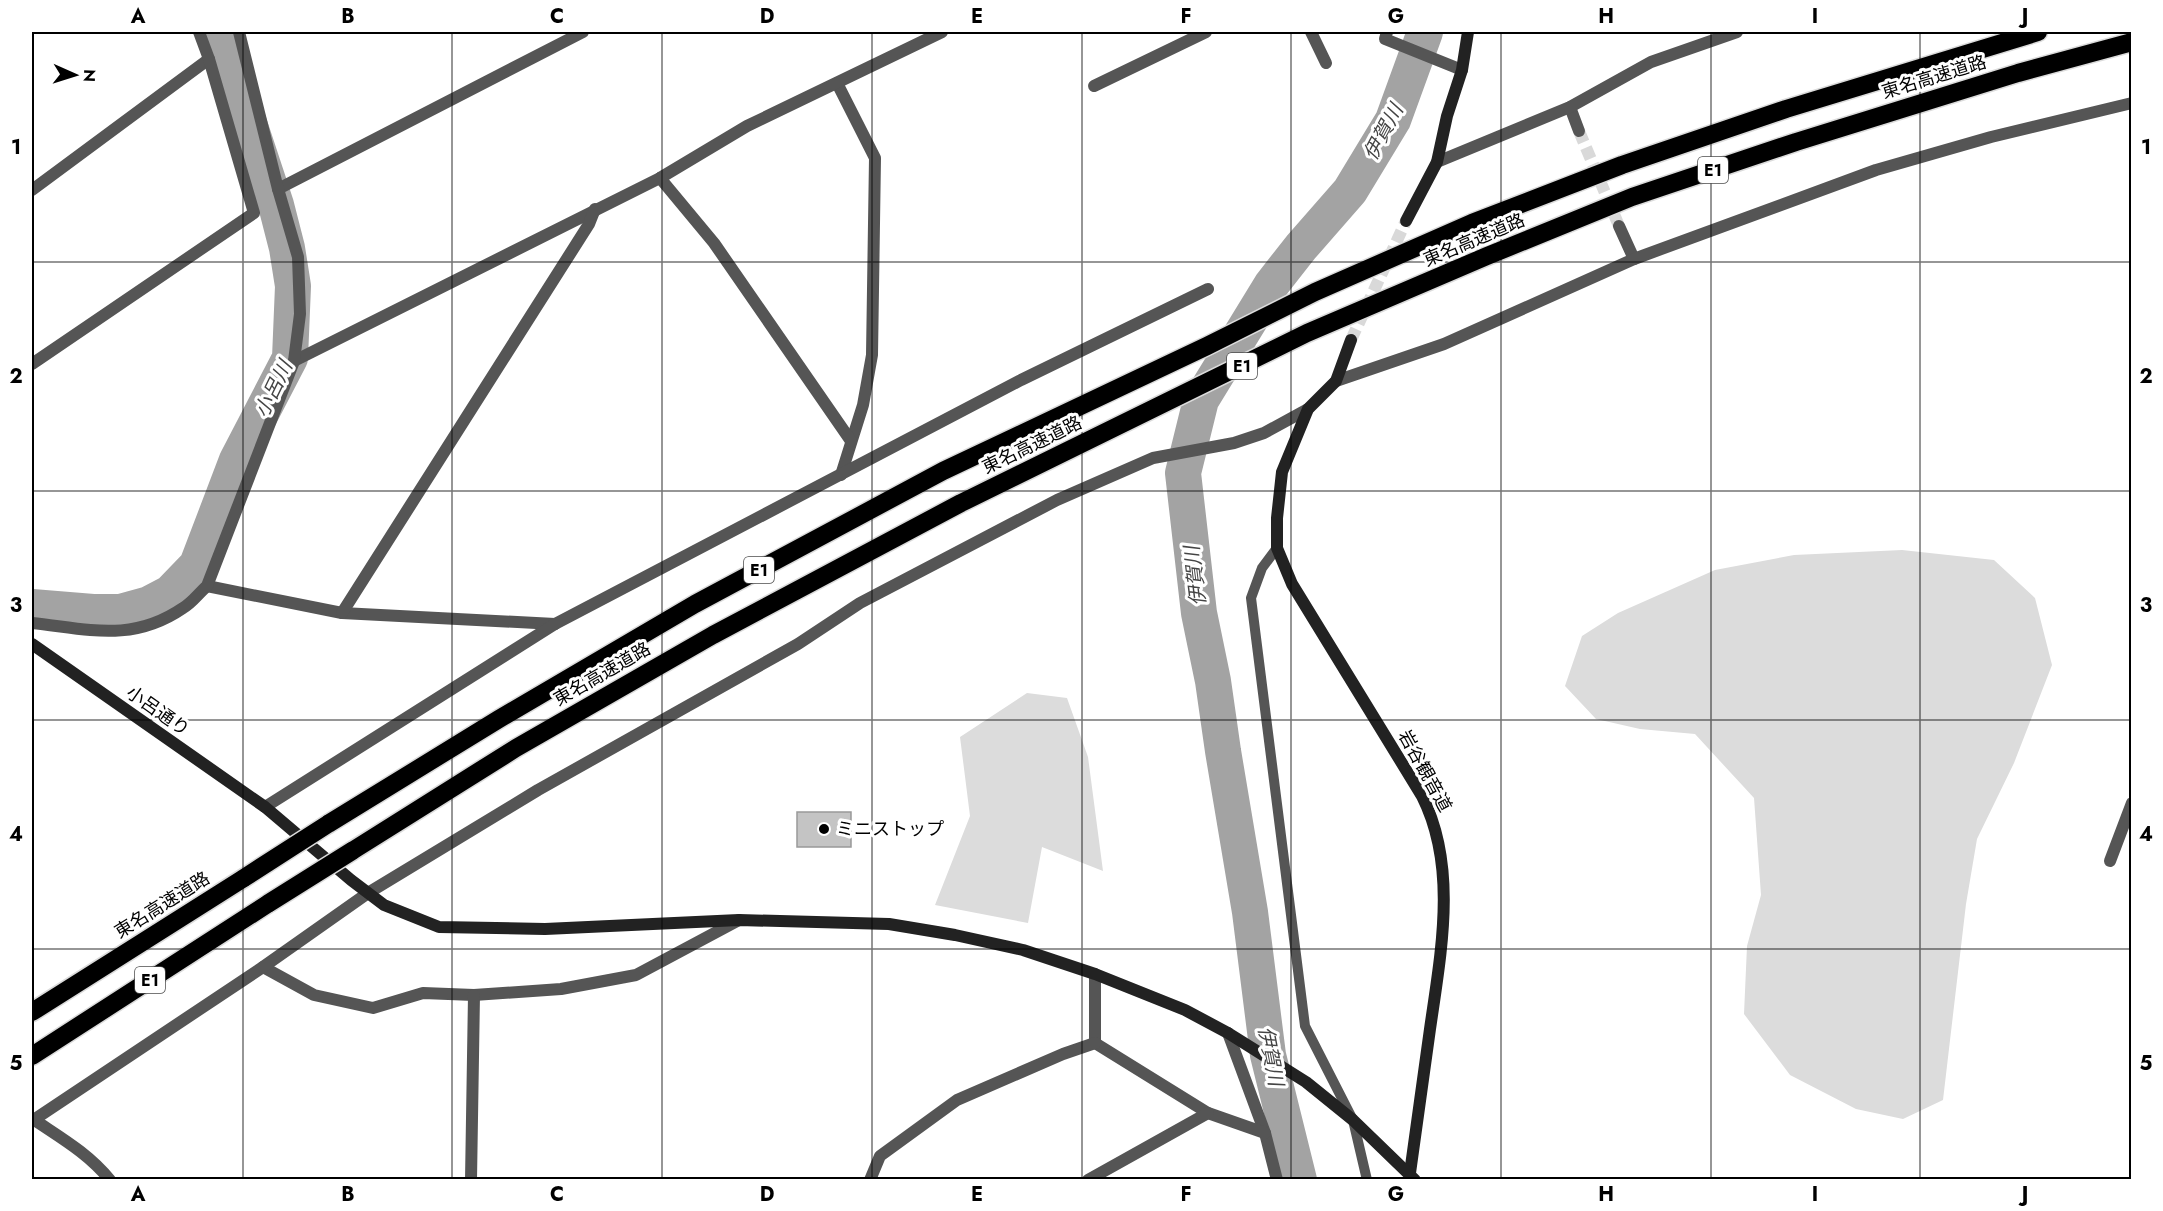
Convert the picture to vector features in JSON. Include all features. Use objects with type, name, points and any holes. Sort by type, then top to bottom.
[{"type":"highway","name":"東名高速道路","points":[[32,1012],[499,719],[695,604],[943,471],[1207,346],[1315,292],[1472,223],[1622,165],[1786,109],[2038,32]]},
{"type":"highway","name":"東名高速道路","points":[[32,1056],[269,903],[516,748],[713,635],[961,502],[1307,333],[1632,197],[1796,142],[2018,73],[2132,42]]},
{"type":"street","points":[[32,364],[254,213],[199,32]]},
{"type":"street","points":[[278,189],[583,32]]},
{"type":"street","points":[[294,361],[660,178],[747,126],[942,32]]},
{"type":"street","points":[[1094,86],[1206,32]]},
{"type":"street","points":[[1311,32],[1326,63]]},
{"type":"street","points":[[1407,221],[1437,162],[1447,116],[1462,70],[1468,32]]},
{"type":"street","points":[[1437,162],[1570,107],[1651,62],[1737,32]]},
{"type":"street","points":[[32,623],[116,632],[149,627],[185,608],[207,586],[294,361],[300,314],[298,257],[278,189],[242,33]]},
{"type":"street","points":[[1386,35],[1437,61],[1462,70]]},
{"type":"street","points":[[32,190],[209,59]]},
{"type":"street","points":[[837,83],[875,158],[872,355],[863,405],[841,475]]},
{"type":"street","points":[[110,1179],[96,1162],[66,1140],[32,1120],[262,967],[368,893],[538,790],[798,644],[860,603],[1057,500],[1153,458],[1233,443],[1264,433],[1308,408],[1336,381],[1444,344],[1634,259],[1876,170],[1991,137],[2132,103]]},
{"type":"street","points":[[1570,107],[1579,131]]},
{"type":"street","points":[[660,178],[714,243],[851,441]]},
{"type":"street","points":[[342,613],[589,224],[595,209]]},
{"type":"street","points":[[1619,226],[1634,259]]},
{"type":"street","points":[[265,807],[555,624],[1021,380],[1208,289]]},
{"type":"street","points":[[1336,381],[1351,340]]},
{"type":"street","name":"岩谷観音道","points":[[1308,408],[1282,472],[1277,518],[1277,548],[1292,584],[1422,796],[1432,816],[1438,837],[1444,877],[1439,963],[1413,1176]]},
{"type":"street","points":[[207,586],[342,613],[555,624]]},
{"type":"street","name":"小呂通り","points":[[32,644],[265,807],[384,905],[439,927],[545,929],[739,920],[889,924],[1023,950],[1185,1010],[1228,1033],[1306,1082],[1353,1120],[1413,1176]]},
{"type":"street","points":[[2110,861],[2132,803]]},
{"type":"street","points":[[262,967],[314,995],[373,1008],[423,993],[474,995],[561,989],[636,975],[739,920]]},
{"type":"street","points":[[1095,975],[1095,1043]]},
{"type":"street","points":[[471,1179],[474,995]]},
{"type":"street","points":[[1228,1033],[1265,1133],[1277,1179]]},
{"type":"street","points":[[1095,1043],[1208,1113],[1265,1133]]},
{"type":"street","points":[[870,1179],[880,1156],[957,1100],[1063,1054],[1095,1043]]},
{"type":"street","points":[[1088,1179],[1208,1113]]},
{"type":"lane","points":[[1277,548],[1262,568],[1251,598],[1305,1026],[1353,1120],[1367,1179]]},
{"type":"shaded area","points":[[1902,550],[1994,560],[2035,598],[2052,665],[2014,763],[1977,839],[1966,904],[1943,1100],[1903,1119],[1856,1109],[1790,1075],[1744,1014],[1747,946],[1761,895],[1754,798],[1695,734],[1640,729],[1596,719],[1565,686],[1582,636],[1618,613],[1715,570],[1794,555]]},
{"type":"shaded area","points":[[1027,693],[1067,698],[1088,757],[1103,871],[1042,847],[1028,923],[935,905],[970,816],[960,737]]},
{"type":"building","name":"ミニストップ","points":[[797,812],[851,812],[851,847],[797,847]]},
{"type":"waterway","name":"小呂川","points":[[32,607],[120,612],[149,604],[170,593],[197,565],[237,460],[290,358],[293,286],[287,248],[276,205],[219,32]]},
{"type":"waterway","name":"伊賀川","points":[[1299,1180],[1268,1055],[1250,912],[1213,681],[1199,613],[1183,473],[1201,400],[1272,284],[1350,191],[1393,120],[1425,32]]},
{"type":"tunnel","points":[[1579,131],[1619,226]]},
{"type":"tunnel","points":[[1351,340],[1406,221]]},
{"type":"place","name":"ミニストップ","points":[[824,829]]}]
